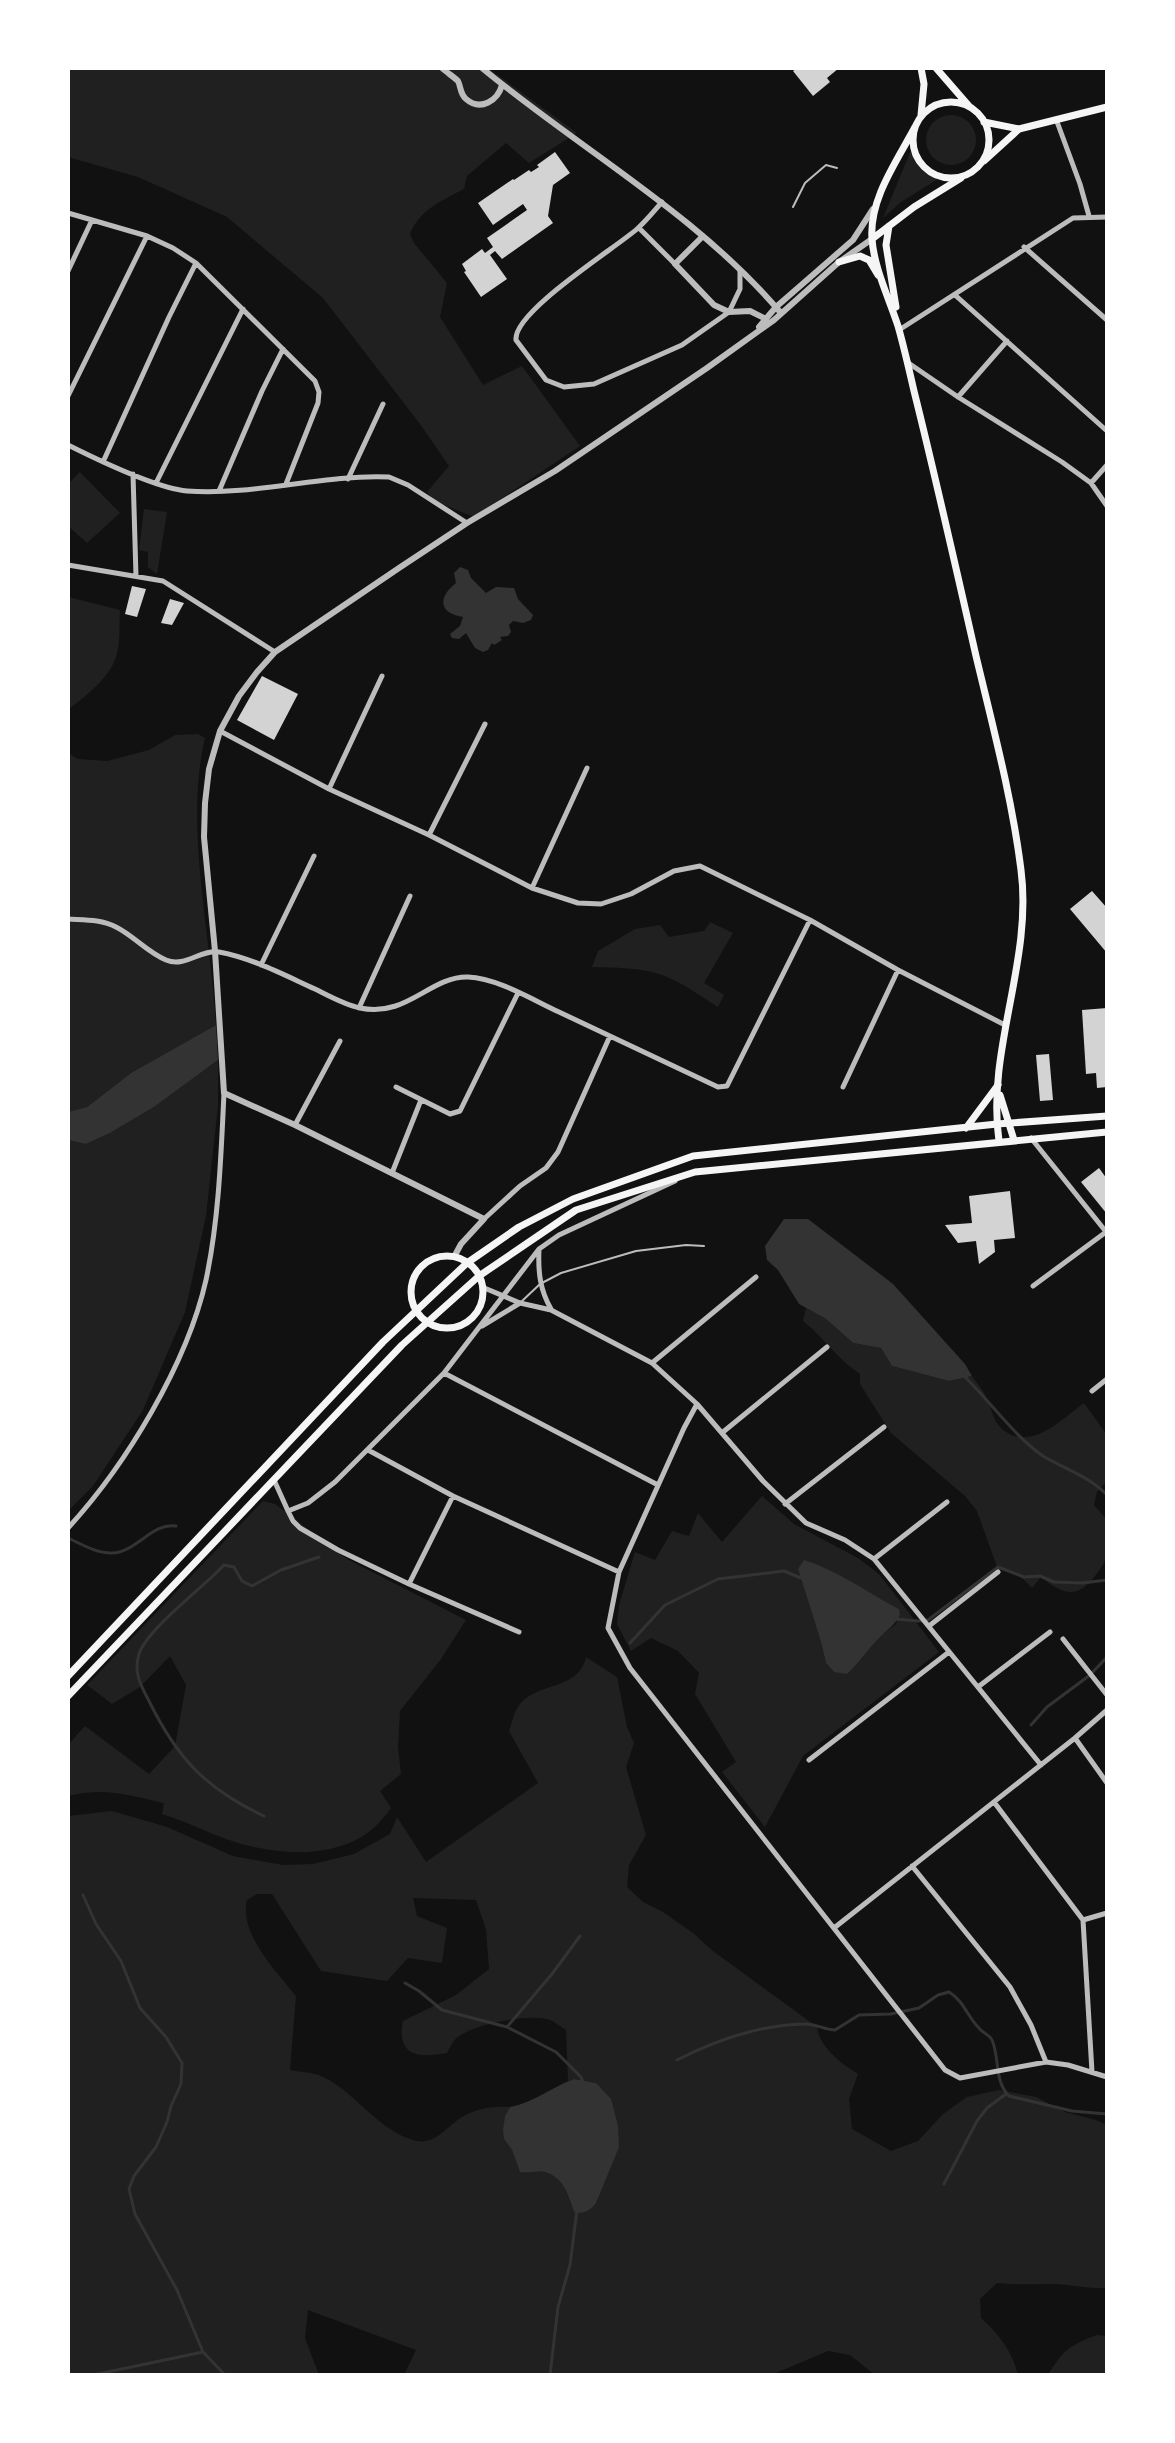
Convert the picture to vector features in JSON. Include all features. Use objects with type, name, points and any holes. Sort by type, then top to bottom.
[{"type":"main road","points":[[921,68],[924,84],[921,115],[875,207],[872,239],[907,361],[992,723],[1022,873],[1019,949],[998,1085],[999,1141]]},
{"type":"main road","points":[[915,127],[914,149],[925,168],[944,178],[970,173],[988,148],[989,134],[984,122],[936,68]]},
{"type":"main road","points":[[921,115],[945,102],[958,102],[971,107]]},
{"type":"main road","points":[[984,122],[1019,129],[1107,107]]},
{"type":"main road","points":[[872,239],[914,207],[970,173],[1019,129]]},
{"type":"main road","points":[[889,226],[886,245],[899,330]]},
{"type":"main road","points":[[839,262],[860,256],[869,260],[883,284]]},
{"type":"main road","points":[[998,1085],[1014,1140]]},
{"type":"main road","points":[[966,1128],[998,1085]]},
{"type":"main road","points":[[68,1676],[349,1376],[415,1310],[467,1263],[519,1227],[573,1199],[693,1156],[997,1124],[1107,1116]]},
{"type":"main road","points":[[68,1696],[426,1322],[479,1276],[576,1210],[695,1172],[1107,1132]]},
{"type":"main road","points":[[442,1256],[467,1263],[479,1276],[482,1287],[480,1307],[461,1326],[447,1329],[426,1322],[415,1310],[411,1289],[418,1270],[430,1260],[442,1256]]},
{"type":"street","points":[[442,68],[459,82],[463,96],[477,104],[494,100],[502,85]]},
{"type":"street","points":[[482,68],[662,202],[740,270],[778,310]]},
{"type":"street","points":[[1056,119],[1089,216]]},
{"type":"street","points":[[662,202],[639,228],[566,283],[518,327],[516,340],[546,380],[564,387],[594,384],[682,345],[729,312],[740,289],[740,270]]},
{"type":"street","points":[[68,1528],[107,1480],[146,1422],[192,1327],[209,1260],[220,1183],[224,1093],[204,826],[209,769],[220,731],[239,696],[275,652],[467,523],[555,471],[774,320],[778,310],[853,240],[875,207]]},
{"type":"street","points":[[68,213],[147,236],[196,263],[315,381],[319,392],[318,403],[286,484]]},
{"type":"street","points":[[899,330],[1073,218],[1107,217]]},
{"type":"street","points":[[68,271],[92,220]]},
{"type":"street","points":[[639,228],[714,305],[729,312],[750,311],[774,320]]},
{"type":"street","points":[[68,396],[147,236]]},
{"type":"street","points":[[675,264],[703,236]]},
{"type":"street","points":[[751,335],[765,319],[872,239]]},
{"type":"street","points":[[1024,247],[1107,320]]},
{"type":"street","points":[[103,462],[196,263]]},
{"type":"street","points":[[955,295],[1107,431]]},
{"type":"street","points":[[156,483],[243,309]]},
{"type":"street","points":[[958,397],[1007,341]]},
{"type":"street","points":[[219,491],[283,349]]},
{"type":"street","points":[[907,361],[1091,483],[1107,506]]},
{"type":"street","points":[[348,479],[383,404]]},
{"type":"street","points":[[68,445],[156,483],[186,491],[393,477],[467,523]]},
{"type":"street","points":[[1091,483],[1107,465]]},
{"type":"street","points":[[133,474],[136,576]]},
{"type":"street","points":[[68,565],[163,581],[275,652]]},
{"type":"street","points":[[329,789],[382,676]]},
{"type":"street","points":[[429,835],[485,724]]},
{"type":"street","points":[[220,731],[329,789],[429,835],[532,888],[578,903],[601,904],[631,894],[674,871],[700,866],[810,920],[1005,1025]]},
{"type":"street","points":[[532,888],[587,768]]},
{"type":"street","points":[[261,965],[314,856]]},
{"type":"street","points":[[359,1008],[410,896]]},
{"type":"street","points":[[68,919],[101,921],[114,926],[170,962],[189,960],[215,951],[261,965],[359,1008],[379,1009],[403,1004],[450,979],[481,979],[518,993],[718,1087],[727,1086],[810,920]]},
{"type":"street","points":[[843,1087],[898,970]]},
{"type":"street","points":[[396,1087],[450,1114],[460,1111],[518,993]]},
{"type":"street","points":[[454,1257],[461,1244],[484,1219],[520,1186],[546,1168],[558,1152],[610,1036]]},
{"type":"street","points":[[295,1125],[340,1041]]},
{"type":"street","points":[[224,1093],[484,1219]]},
{"type":"street","points":[[391,1174],[421,1100]]},
{"type":"street","points":[[1031,1138],[1106,1233],[1033,1286]]},
{"type":"street","points":[[288,1511],[313,1500],[444,1373],[539,1249],[559,1235],[695,1172]]},
{"type":"street","points":[[539,1249],[540,1284],[551,1310]]},
{"type":"street","points":[[652,1363],[756,1277]]},
{"type":"street","points":[[482,1287],[520,1303],[551,1310],[652,1363],[697,1404],[785,1504],[806,1523],[845,1540],[874,1559],[1041,1765]]},
{"type":"street","points":[[478,1328],[520,1303]]},
{"type":"street","points":[[470,1320],[478,1328]]},
{"type":"street","points":[[723,1432],[827,1347]]},
{"type":"street","points":[[444,1373],[658,1485]]},
{"type":"street","points":[[1092,1391],[1107,1379]]},
{"type":"street","points":[[697,1404],[619,1572],[608,1628],[630,1668],[945,2070],[960,2078],[1046,2062],[1107,2077]]},
{"type":"street","points":[[785,1504],[884,1427]]},
{"type":"street","points":[[368,1450],[453,1496],[619,1572]]},
{"type":"street","points":[[274,1480],[293,1521],[307,1532],[409,1584],[519,1632]]},
{"type":"street","points":[[409,1584],[453,1496]]},
{"type":"street","points":[[874,1559],[947,1502]]},
{"type":"street","points":[[929,1626],[998,1572]]},
{"type":"street","points":[[978,1687],[1050,1632]]},
{"type":"street","points":[[1063,1639],[1107,1695]]},
{"type":"street","points":[[809,1760],[949,1652]]},
{"type":"street","points":[[834,1928],[1107,1710]]},
{"type":"street","points":[[1075,1738],[1107,1783]]},
{"type":"street","points":[[994,1802],[1083,1920],[1092,2072]]},
{"type":"street","points":[[912,1866],[1010,1987],[1031,2025],[1046,2062]]},
{"type":"street","points":[[1083,1920],[1107,1913]]},
{"type":"lane","points":[[793,207],[805,183],[826,165],[837,168]]},
{"type":"lane","points":[[520,1303],[540,1284],[561,1273],[636,1251],[704,1246]]},
{"type":"shaded area","points":[[68,68],[488,68],[577,133],[529,163],[506,143],[467,176],[464,189],[419,218],[410,234],[447,283],[440,317],[483,385],[522,366],[580,446],[474,517],[434,501],[427,492],[449,466],[323,298],[227,217],[138,177],[68,157]]},
{"type":"shaded area","points":[[951,115],[969,122],[976,140],[969,158],[951,165],[933,158],[926,140],[933,122]]},
{"type":"shaded area","points":[[911,150],[921,168],[938,179],[901,202],[883,218]]},
{"type":"shaded area","points":[[80,472],[120,513],[87,543],[68,526],[68,484]]},
{"type":"shaded area","points":[[144,509],[167,512],[157,574],[148,567],[148,552],[139,550]]},
{"type":"shaded area","points":[[460,567],[468,570],[471,578],[486,593],[496,587],[514,588],[518,599],[533,615],[531,620],[523,623],[513,621],[509,625],[511,632],[508,636],[500,637],[502,640],[494,645],[492,643],[483,652],[475,648],[466,633],[459,639],[452,638],[450,634],[460,626],[463,617],[449,612],[443,604],[446,594],[456,583],[454,573]]},
{"type":"shaded area","points":[[68,597],[120,610],[118,650],[114,662],[106,676],[68,710]]},
{"type":"shaded area","points":[[198,734],[205,738],[199,772],[198,843],[216,1025],[131,1073],[87,1107],[68,1112],[68,753],[78,759],[107,761],[149,750],[175,735]]},
{"type":"shaded area","points":[[710,922],[733,933],[704,983],[724,995],[718,1007],[684,985],[654,972],[592,967],[598,951],[635,929],[660,925],[669,937],[704,931]]},
{"type":"shaded area","points":[[216,1025],[218,1060],[154,1107],[110,1133],[86,1144],[68,1140],[68,1112],[87,1107],[131,1073]]},
{"type":"shaded area","points":[[218,1060],[218,1106],[206,1216],[185,1312],[143,1410],[93,1486],[68,1511],[68,1140],[86,1144],[110,1133],[154,1107]]},
{"type":"shaded area","points":[[784,1219],[808,1219],[893,1284],[965,1364],[972,1376],[949,1381],[892,1366],[881,1348],[853,1343],[826,1319],[799,1304],[778,1270],[767,1260],[765,1246]]},
{"type":"shaded area","points":[[806,1308],[826,1319],[853,1343],[881,1348],[892,1366],[949,1381],[972,1376],[987,1398],[998,1424],[1011,1435],[1033,1436],[1044,1432],[1084,1403],[1107,1435],[1107,1481],[1097,1492],[1094,1505],[1107,1520],[1107,1553],[1088,1584],[1069,1592],[1041,1577],[1032,1588],[1019,1575],[997,1567],[977,1511],[965,1496],[891,1433],[860,1384],[860,1374],[803,1321]]},
{"type":"shaded area","points":[[762,1496],[794,1524],[858,1558],[879,1574],[939,1652],[803,1756],[765,1827],[722,1772],[736,1762],[695,1694],[699,1673],[678,1651],[651,1638],[631,1651],[617,1624],[619,1605],[635,1552],[655,1560],[672,1531],[689,1536],[698,1513],[722,1542]],"holes":[[[798,1569],[864,1591],[899,1609],[896,1624],[834,1672],[826,1663]]]},
{"type":"shaded area","points":[[263,1501],[275,1504],[347,1559],[466,1620],[441,1659],[400,1711],[398,1747],[401,1774],[380,1791],[391,1808],[373,1829],[356,1840],[323,1850],[288,1852],[238,1843],[162,1814],[164,1803],[139,1797],[105,1792],[68,1796],[68,1745],[85,1726],[149,1774],[175,1746],[186,1685],[170,1656],[140,1687],[112,1704],[87,1685]]},
{"type":"shaded area","points":[[804,1560],[899,1609],[896,1622],[847,1674],[834,1672],[826,1663],[798,1569]]},
{"type":"shaded area","points":[[586,1657],[617,1677],[627,1727],[634,1743],[626,1767],[646,1835],[629,1865],[627,1887],[643,1902],[693,1933],[817,2027],[827,2048],[858,2074],[849,2099],[852,2129],[891,2151],[918,2141],[943,2114],[967,2097],[999,2090],[1036,2097],[1065,2112],[1107,2125],[1107,2288],[997,2283],[980,2299],[981,2318],[1004,2344],[1018,2375],[875,2375],[850,2355],[828,2351],[771,2375],[404,2375],[416,2350],[308,2310],[305,2338],[319,2375],[68,2375],[68,1816],[112,1811],[167,1827],[233,1856],[283,1865],[313,1864],[354,1854],[390,1834],[397,1817],[426,1862],[538,1783],[509,1731],[515,1713],[525,1699],[565,1681],[581,1668]],"holes":[[[257,1894],[272,1894],[321,1971],[387,1981],[408,1958],[442,1963],[447,1928],[417,1916],[413,1898],[476,1900],[486,1929],[489,1969],[456,1995],[403,2021],[403,2042],[419,2055],[437,2055],[447,2053],[455,2040],[466,2032],[502,2021],[541,2018],[566,2030],[568,2081],[574,2079],[596,2083],[603,2182],[596,2203],[574,2212],[557,2179],[545,2172],[520,2172],[504,2139],[505,2116],[510,2107],[491,2107],[473,2112],[434,2138],[413,2140],[388,2127],[333,2083],[317,2075],[290,2070],[296,1996],[261,1951],[248,1926],[246,1913],[247,1900]]]},
{"type":"shaded area","points":[[574,2079],[596,2083],[611,2099],[618,2126],[619,2147],[596,2203],[581,2213],[574,2212],[557,2178],[542,2172],[520,2172],[504,2139],[503,2130],[510,2107]]},
{"type":"shaded area","points":[[1097,2335],[1107,2336],[1104,2375],[1048,2375],[1068,2349]]},
{"type":"building","points":[[797,68],[839,68],[827,78],[830,82],[813,96],[793,71]]},
{"type":"building","points":[[555,152],[570,173],[553,185],[548,216],[553,223],[502,259],[495,251],[490,255],[507,279],[481,297],[462,264],[482,249],[485,253],[493,247],[487,238],[527,210],[523,204],[493,225],[478,203],[513,179],[539,167],[537,165]]},
{"type":"building","points":[[132,586],[146,589],[137,617],[125,614]]},
{"type":"building","points":[[170,599],[184,603],[172,625],[161,623]]},
{"type":"building","points":[[262,676],[298,694],[274,740],[237,720]]},
{"type":"building","points":[[1092,891],[1107,908],[1107,953],[1070,909]]},
{"type":"building","points":[[1107,1008],[1107,1087],[1097,1088],[1096,1073],[1086,1074],[1082,1010]]},
{"type":"building","points":[[1049,1054],[1053,1100],[1040,1101],[1036,1055]]},
{"type":"building","points":[[1099,1168],[1107,1179],[1107,1214],[1081,1182]]},
{"type":"building","points":[[1010,1191],[1015,1238],[994,1240],[995,1252],[979,1264],[976,1241],[958,1243],[945,1225],[972,1223],[969,1196]]},
{"type":"waterway","points":[[963,1375],[1033,1448],[1107,1495]]},
{"type":"waterway","points":[[68,1538],[94,1550],[111,1553],[128,1549],[159,1529],[176,1526]]},
{"type":"waterway","points":[[264,1816],[226,1795],[182,1755],[143,1690],[137,1673],[137,1661],[153,1633],[224,1565],[234,1567],[242,1581],[252,1586],[281,1570],[319,1557]]},
{"type":"waterway","points":[[896,1619],[928,1620],[998,1567],[1024,1577],[1040,1576],[1054,1582],[1107,1580]]},
{"type":"waterway","points":[[630,1643],[665,1605],[718,1579],[784,1571],[801,1578]]},
{"type":"waterway","points":[[1031,1725],[1047,1707],[1090,1675],[1107,1657]]},
{"type":"waterway","points":[[83,1895],[96,1924],[121,1961],[140,2008],[166,2037],[182,2063],[181,2084],[167,2122],[156,2147],[134,2176],[129,2189],[135,2214],[177,2290],[203,2352],[225,2375]]},
{"type":"waterway","points":[[507,2027],[580,1936]]},
{"type":"waterway","points":[[405,1983],[442,2010],[507,2027],[556,2052],[583,2082]]},
{"type":"waterway","points":[[677,2060],[723,2040],[755,2031],[808,2024],[835,2030],[859,2015],[891,2014],[919,2008],[938,1995],[949,1992],[992,2040],[1001,2084],[1009,2096],[1072,2111],[1107,2114]]},
{"type":"waterway","points":[[944,2184],[977,2121],[987,2108],[1006,2094]]},
{"type":"waterway","points":[[550,2375],[558,2307],[570,2265],[577,2210]]},
{"type":"waterway","points":[[93,2375],[203,2352]]}]
